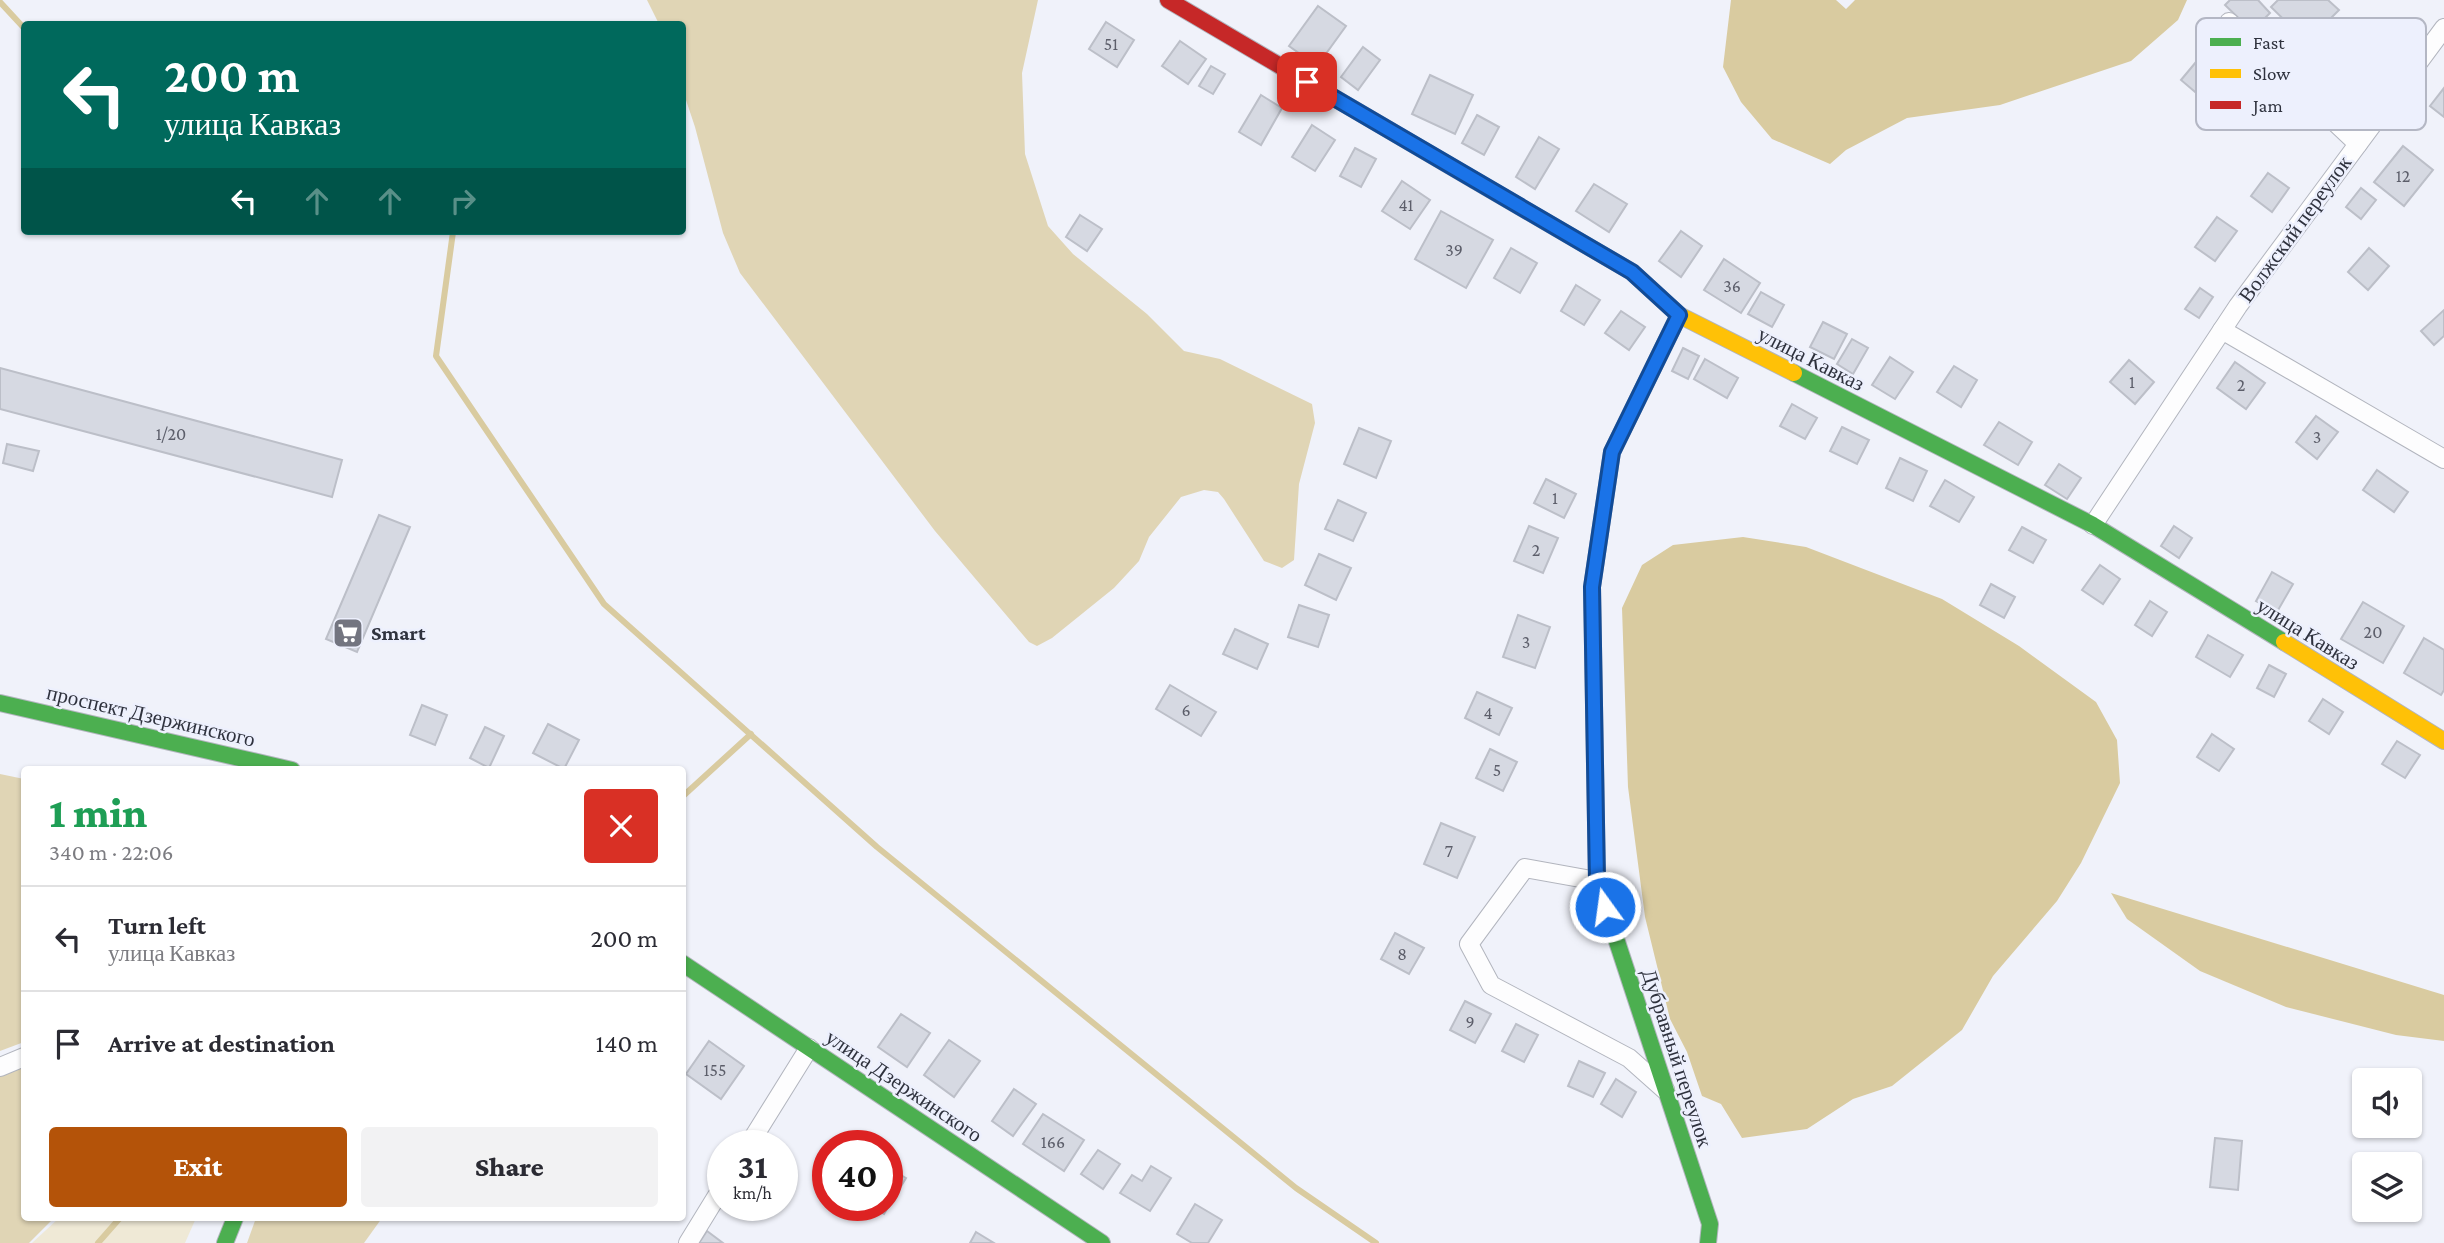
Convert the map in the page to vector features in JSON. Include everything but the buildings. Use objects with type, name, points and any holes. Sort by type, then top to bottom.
[{"type":"street","name":"улица Кавказ","points":[[1168,0],[1632,272],[1679,315],[2093,525],[2444,741]]},
{"type":"street","name":"Волжский переулок","points":[[2426,52],[2444,28]]},
{"type":"street","points":[[2343,130],[2358,144]]},
{"type":"street","name":"Волжский переулок","points":[[2093,525],[2222,330],[2368,130]]},
{"type":"street","name":"Дубравный переулок","points":[[1679,315],[1612,452],[1592,587],[1597,881],[1710,1224],[1707,1243]]},
{"type":"street","points":[[2222,330],[2444,458]]},
{"type":"street","name":"проспект Дзержинского","points":[[0,703],[275,766]]},
{"type":"street","points":[[1597,881],[1525,868],[1469,944],[1491,985],[1629,1058],[1665,1090]]},
{"type":"street","name":"улица Дзержинского","points":[[686,966],[1102,1243]]},
{"type":"street","points":[[758,1130],[809,1048]]},
{"type":"street","points":[[0,1067],[21,1058]]},
{"type":"street","points":[[688,1243],[707,1212]]},
{"type":"street","points":[[225,1243],[234,1221]]},
{"type":"shaded area","points":[[647,0],[1038,0],[1022,73],[1025,154],[1048,226],[1073,254],[1147,314],[1184,351],[1220,359],[1312,404],[1315,423],[1299,484],[1294,560],[1282,568],[1264,561],[1218,492],[1204,490],[1181,497],[1149,537],[1139,561],[1114,588],[1052,638],[1037,646],[1029,642],[935,531],[740,273],[723,233],[686,100],[686,21],[658,21]]},
{"type":"shaded area","points":[[1731,0],[1836,0],[1846,9],[1855,0],[2187,0],[2178,20],[2131,61],[2000,105],[1907,118],[1846,150],[1830,164],[1772,139],[1741,102],[1723,67]]},
{"type":"shaded area","points":[[1743,537],[1806,547],[1942,599],[2019,646],[2096,702],[2117,740],[2120,783],[2081,863],[2057,901],[1993,976],[1962,1030],[1892,1086],[1853,1099],[1807,1129],[1742,1138],[1721,1104],[1702,1096],[1687,1052],[1670,1019],[1645,917],[1628,787],[1622,608],[1642,565],[1673,545]]},
{"type":"shaded area","points":[[0,774],[21,778],[21,1043],[0,1051]]},
{"type":"shaded area","points":[[2111,893],[2444,995],[2444,1041],[2396,1035],[2286,1007],[2200,971],[2127,919]]},
{"type":"shaded area","points":[[21,1066],[21,1221],[51,1221],[29,1243],[0,1243],[0,1075]]},
{"type":"shaded area","points":[[56,1221],[195,1221],[185,1243],[32,1243]]},
{"type":"shaded area","points":[[255,1221],[380,1221],[364,1243],[247,1243]]},
{"type":"waterway","points":[[0,2],[21,25]]},
{"type":"waterway","points":[[453,235],[436,356],[604,604],[877,847],[1296,1188],[1376,1243]]},
{"type":"waterway","points":[[686,793],[751,734]]},
{"type":"waterway","points":[[98,1243],[117,1221]]},
{"type":"traffic: fast","points":[[1679,315],[1612,452],[1592,587],[1597,881],[1710,1224],[1708,1243]]},
{"type":"traffic: fast","points":[[1794,373],[2093,525],[2284,642]]},
{"type":"traffic: fast","points":[[0,703],[275,766]]},
{"type":"traffic: fast","points":[[686,966],[1102,1243]]},
{"type":"traffic: fast","points":[[225,1243],[234,1221]]},
{"type":"traffic: slow","points":[[1474,180],[1632,272],[1679,315],[1794,373]]},
{"type":"traffic: slow","points":[[2284,642],[2444,741]]},
{"type":"traffic: jam","points":[[1168,0],[1474,180]]},
{"type":"place","name":"Smart","points":[[348,633]]},
{"type":"route","points":[[1307,82],[1632,272],[1679,315],[1612,452],[1592,587],[1597,881],[1605,907]]}]
